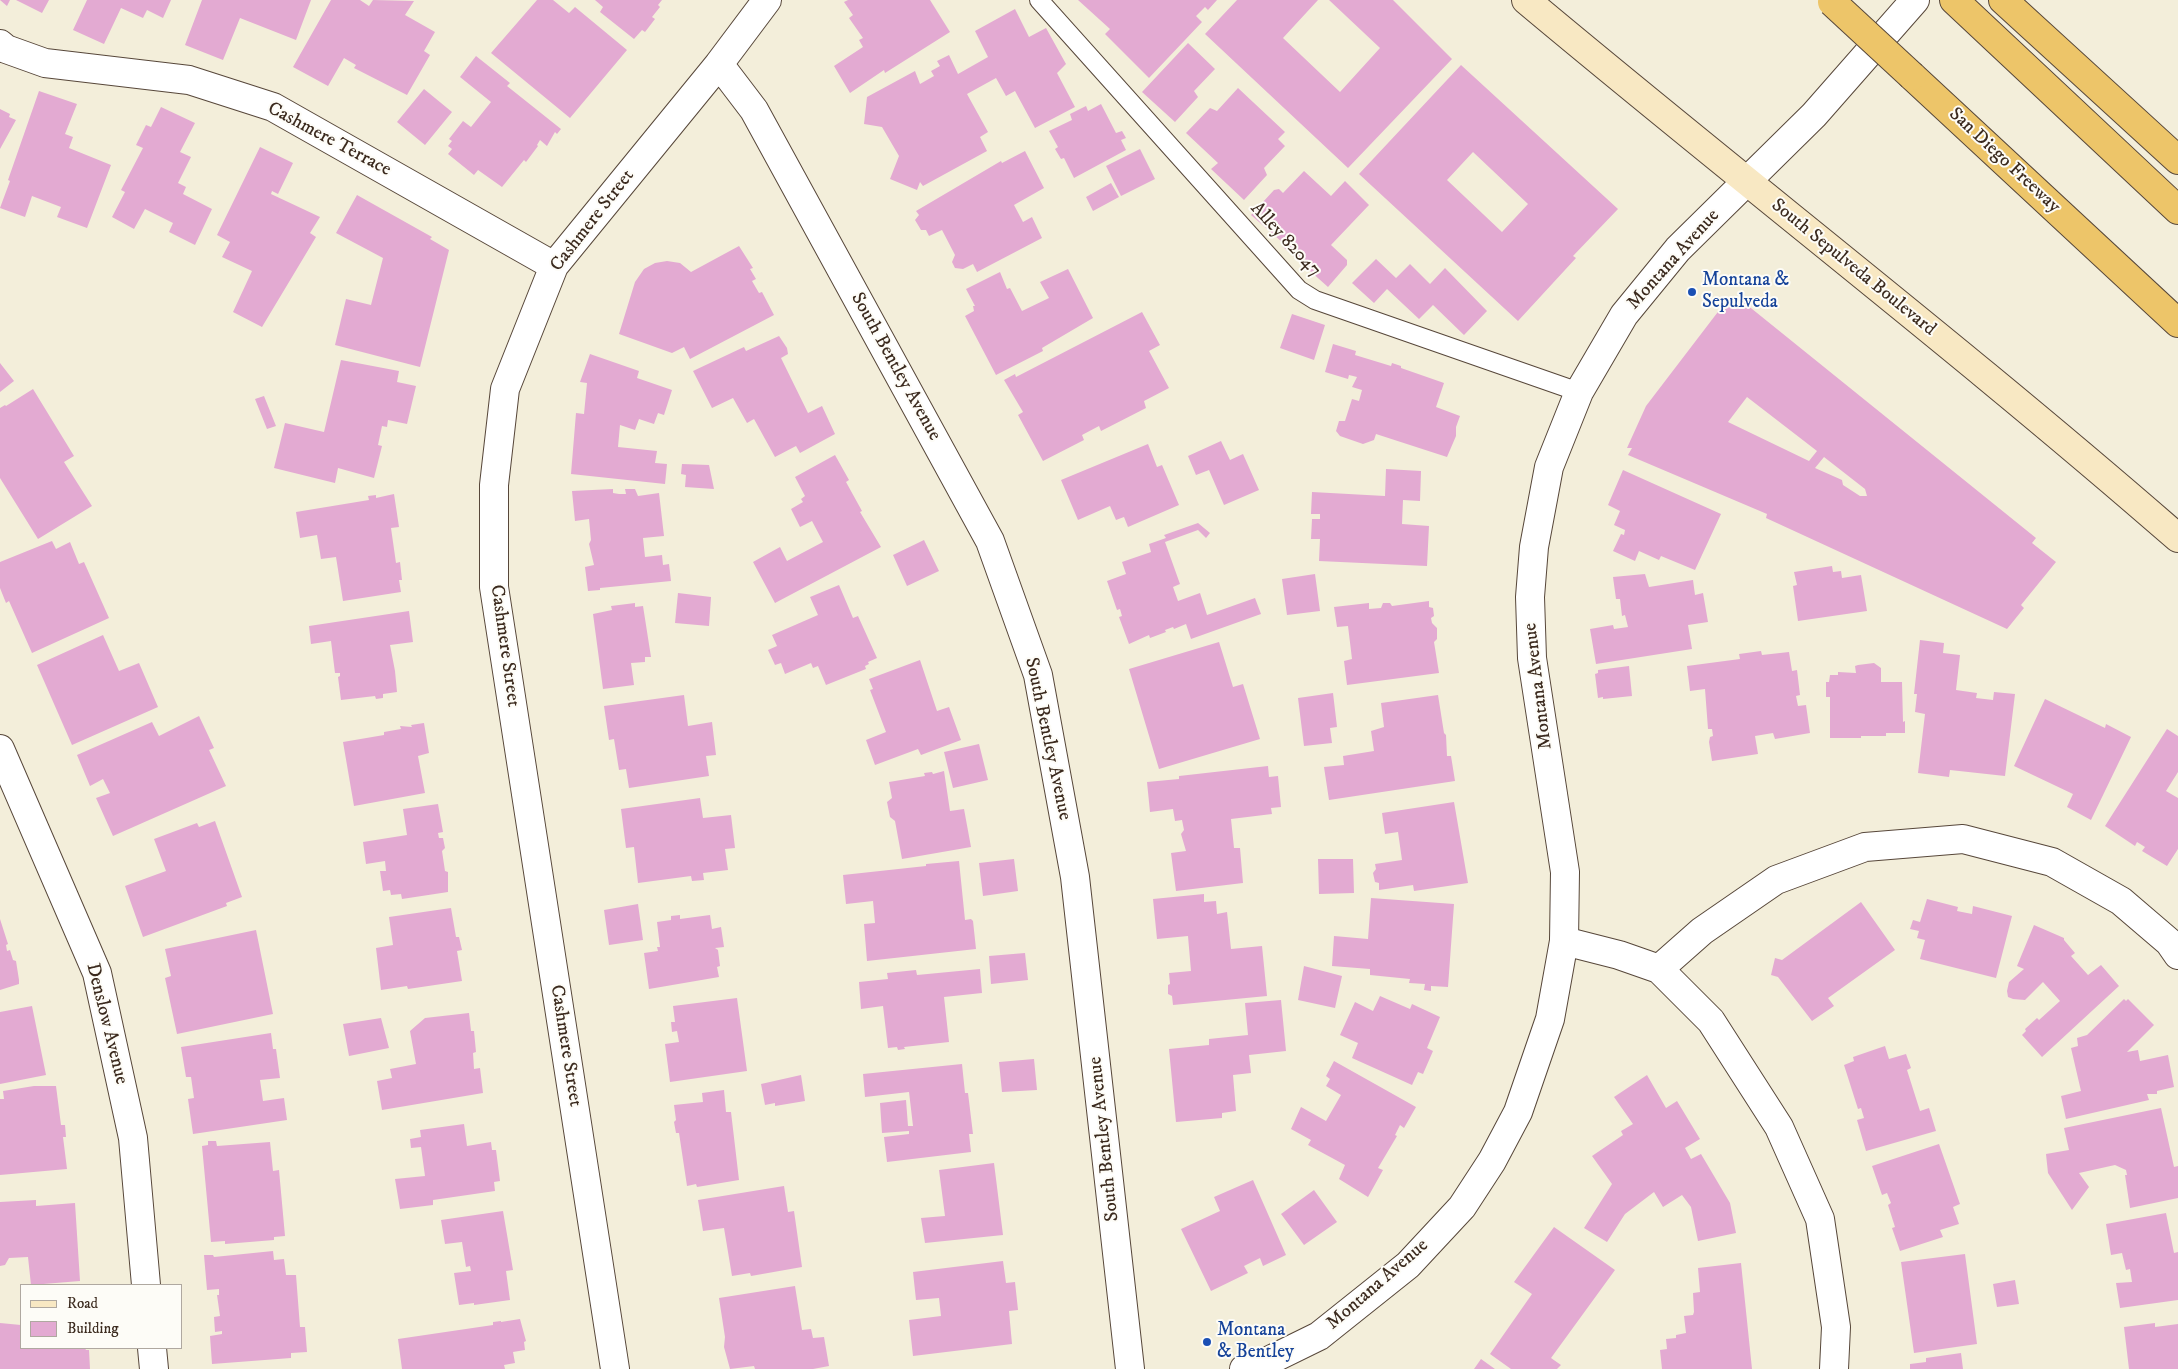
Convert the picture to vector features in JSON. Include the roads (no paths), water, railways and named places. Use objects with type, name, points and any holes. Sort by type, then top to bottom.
[{"type":"highway","points":[[2003,0],[2178,160]]},
{"type":"highway","name":"San Diego Freeway","points":[[1831,1],[2178,323]]},
{"type":"highway","points":[[1963,8],[2178,210]]},
{"type":"main road","name":"South Sepulveda Boulevard","points":[[1526,0],[1746,182],[2068,442],[2178,538]]},
{"type":"street","name":"Cashmere Street","points":[[615,1369],[494,587],[494,485],[505,389],[554,266],[718,64],[767,0]]},
{"type":"street","name":"Montana Avenue","points":[[1244,1369],[1266,1362],[1319,1336],[1408,1265],[1462,1207],[1492,1161],[1518,1112],[1550,1019],[1564,941],[1565,872],[1532,658],[1530,597],[1534,548],[1549,468],[1579,392],[1624,316],[1664,266],[1814,114],[1915,0]]},
{"type":"street","name":"Cashmere Terrace","points":[[0,44],[6,49],[45,63],[189,80],[273,108],[554,266]]},
{"type":"street","name":"South Bentley Avenue","points":[[718,64],[754,110],[990,541],[1038,676],[1075,876],[1130,1369]]},
{"type":"street","name":"Denslow Avenue","points":[[0,749],[97,973],[133,1138],[146,1284]]},
{"type":"street","points":[[1659,969],[1702,931],[1776,880],[1864,847],[1963,840],[2052,862],[2121,901],[2169,942],[2178,955]]},
{"type":"street","points":[[1564,941],[1659,969],[1711,1021],[1779,1127],[1820,1219],[1836,1326],[1834,1369]]},
{"type":"street","points":[[152,1349],[154,1369]]},
{"type":"lane","name":"Alley 82047","points":[[1039,0],[1300,290],[1315,300],[1579,392]]},
{"type":"place","name":"Montana & Sepulveda","points":[[1692,292]]},
{"type":"place","name":"Montana & Bentley","points":[[1207,1342]]}]
